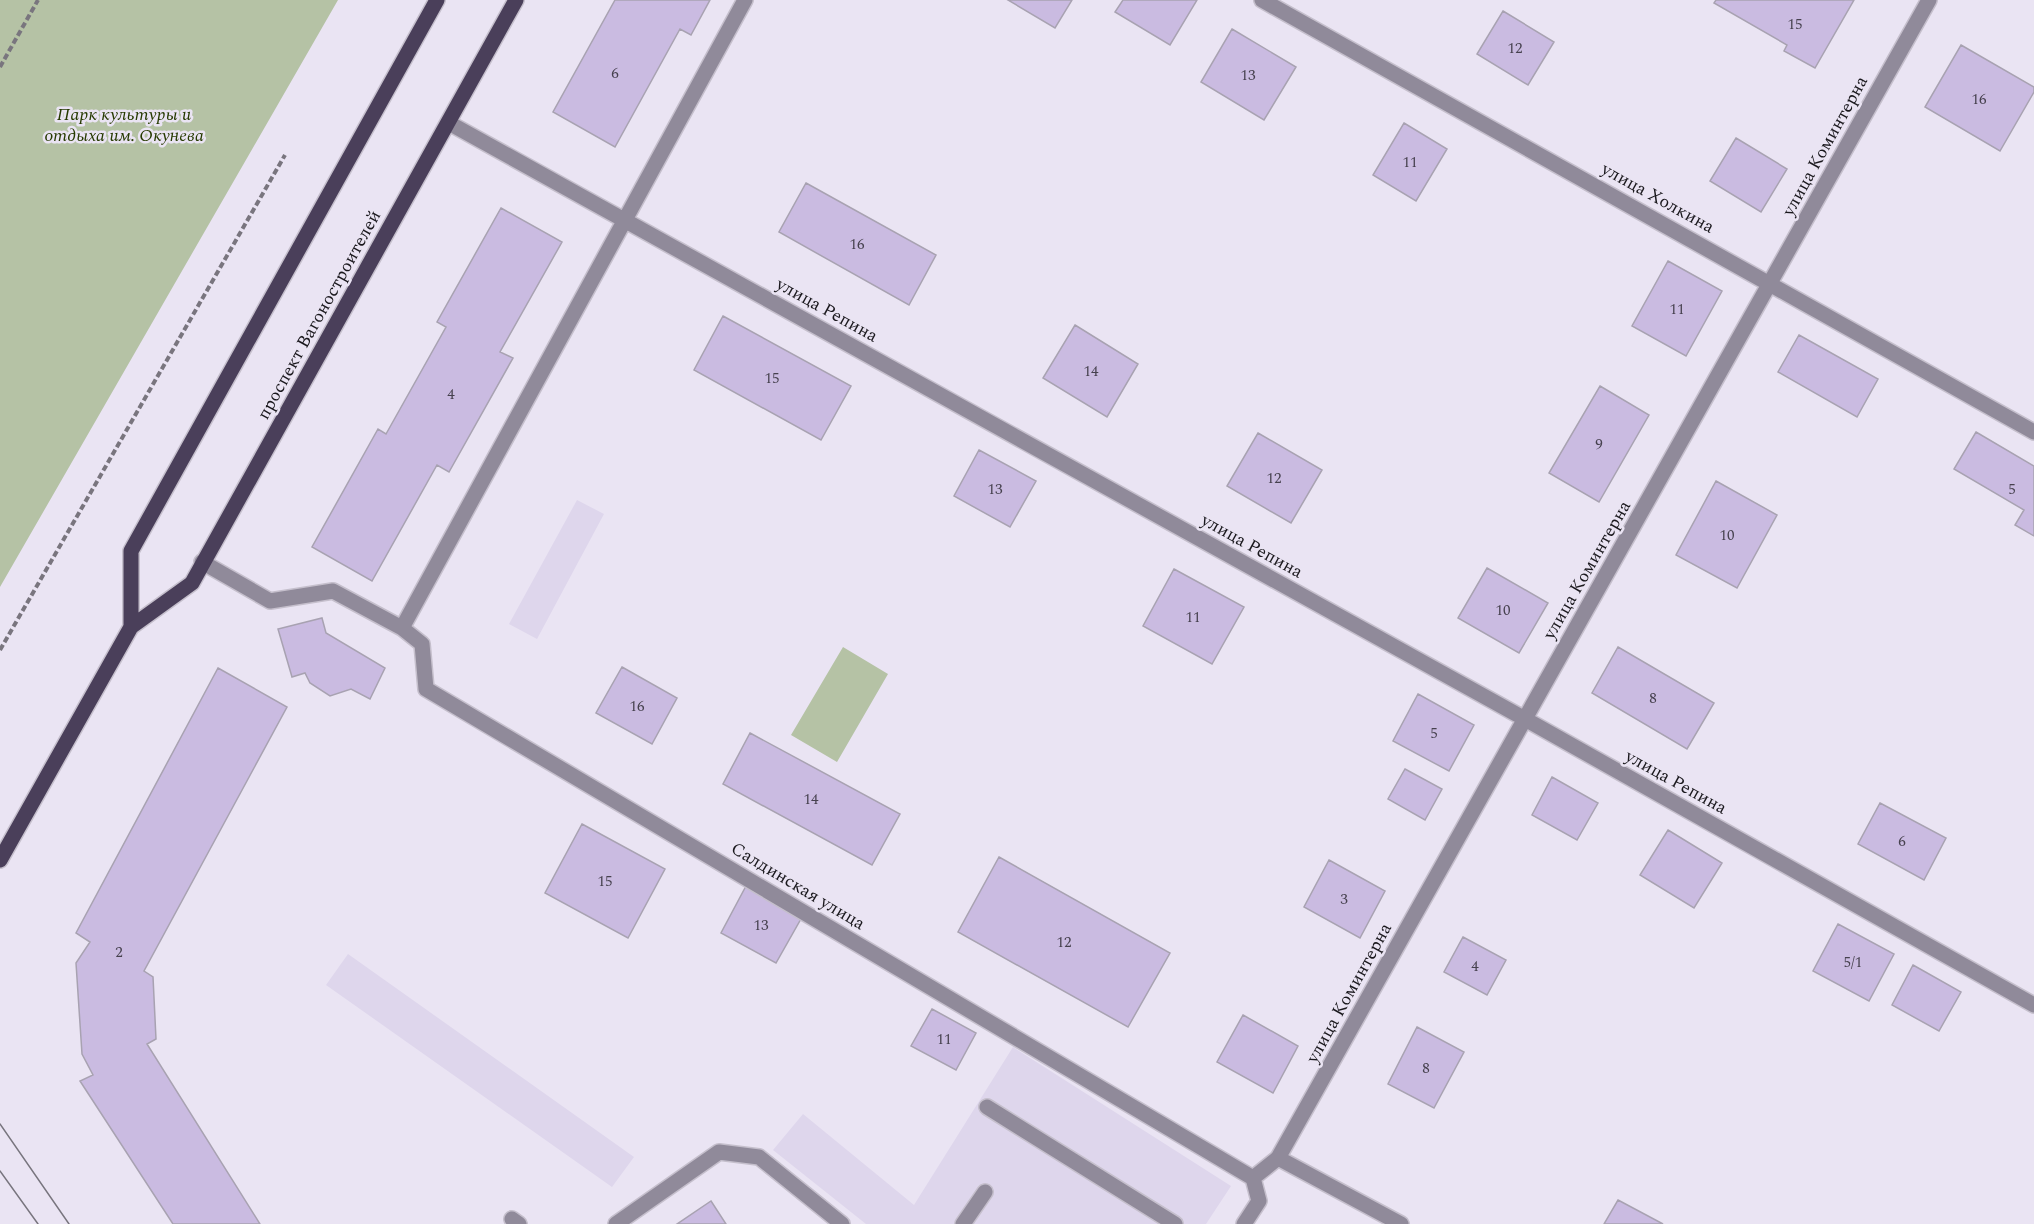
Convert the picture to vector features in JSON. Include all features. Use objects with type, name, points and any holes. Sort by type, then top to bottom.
[{"type":"main road","name":"проспект Вагоностроителей","points":[[131,627],[131,551],[437,0]]},
{"type":"main road","name":"проспект Вагоностроителей","points":[[0,860],[131,627],[192,583],[516,0]]},
{"type":"street","points":[[402,627],[745,0]]},
{"type":"street","name":"улица Холкина","points":[[1262,0],[2034,432]]},
{"type":"street","name":"улица Коминтерна","points":[[1278,1158],[1929,0]]},
{"type":"street","name":"улица Репина","points":[[449,123],[1525,719],[2034,1005]]},
{"type":"street","name":"Салдинская улица","points":[[202,562],[270,601],[333,591],[402,627],[422,644],[426,689],[1253,1178]]},
{"type":"street","points":[[987,1107],[1175,1224]]},
{"type":"street","points":[[615,1224],[719,1152],[759,1157],[842,1224]]},
{"type":"street","points":[[1244,1224],[1259,1201],[1253,1178],[1278,1158],[1401,1224]]},
{"type":"street","points":[[963,1224],[985,1192]]},
{"type":"path","points":[[0,67],[38,0]]},
{"type":"path","points":[[0,650],[285,155]]},
{"type":"shaded area","points":[[577,500],[604,514],[537,639],[509,624]]},
{"type":"shaded area","points":[[348,954],[634,1157],[612,1187],[326,985]]},
{"type":"shaded area","points":[[1013,1047],[1231,1186],[1206,1224],[866,1224],[773,1150],[803,1114],[914,1205]]},
{"type":"green space","name":"Парк культуры и отдыха им. Окунева","points":[[0,0],[338,0],[0,587]]},
{"type":"green space","points":[[843,647],[888,674],[837,762],[791,735]]},
{"type":"building","points":[[615,0],[710,0],[691,35],[680,29],[615,147],[553,112]]},
{"type":"building","points":[[1008,0],[1072,0],[1055,28]]},
{"type":"building","points":[[1123,0],[1197,0],[1170,45],[1115,12]]},
{"type":"building","points":[[1716,0],[1854,0],[1815,68],[1784,51],[1787,45],[1714,3]]},
{"type":"building","points":[[1503,11],[1554,42],[1528,85],[1477,54]]},
{"type":"building","points":[[1232,29],[1296,67],[1264,120],[1201,82]]},
{"type":"building","points":[[1961,45],[2034,87],[2034,92],[2000,151],[1925,107]]},
{"type":"building","points":[[1404,123],[1447,149],[1416,201],[1373,175]]},
{"type":"building","points":[[1736,138],[1787,169],[1761,212],[1710,181]]},
{"type":"building","points":[[806,183],[936,255],[909,305],[779,232]]},
{"type":"building","points":[[501,208],[562,242],[500,352],[513,358],[449,472],[437,465],[372,581],[312,547],[378,429],[386,434],[446,327],[437,322]]},
{"type":"building","points":[[1668,261],[1722,291],[1686,356],[1632,326]]},
{"type":"building","points":[[723,316],[851,386],[821,440],[694,370]]},
{"type":"building","points":[[1075,325],[1138,364],[1107,417],[1043,378]]},
{"type":"building","points":[[1799,335],[1878,379],[1857,417],[1778,372]]},
{"type":"building","points":[[1600,386],[1649,415],[1599,502],[1549,473]]},
{"type":"building","points":[[1976,432],[2034,466],[2034,536],[2015,525],[2024,510],[1954,469]]},
{"type":"building","points":[[1258,433],[1322,470],[1291,523],[1227,486]]},
{"type":"building","points":[[979,450],[1036,481],[1010,527],[954,496]]},
{"type":"building","points":[[1716,481],[1777,515],[1737,588],[1676,555]]},
{"type":"building","points":[[1487,568],[1548,603],[1519,653],[1458,618]]},
{"type":"building","points":[[1174,569],[1244,607],[1212,664],[1143,626]]},
{"type":"building","points":[[322,618],[326,633],[385,668],[370,699],[351,689],[330,696],[310,683],[305,673],[292,677],[278,629]]},
{"type":"building","points":[[1618,647],[1714,703],[1687,749],[1592,693]]},
{"type":"building","points":[[622,667],[677,698],[652,744],[596,713]]},
{"type":"building","points":[[218,668],[287,707],[144,971],[153,977],[156,1039],[147,1044],[260,1224],[173,1224],[80,1081],[93,1075],[82,1054],[76,963],[90,942],[76,933]]},
{"type":"building","points":[[1418,694],[1474,725],[1449,771],[1393,741]]},
{"type":"building","points":[[750,733],[900,814],[872,865],[723,784]]},
{"type":"building","points":[[1405,769],[1442,789],[1425,820],[1388,799]]},
{"type":"building","points":[[1552,777],[1598,803],[1577,840],[1532,815]]},
{"type":"building","points":[[1880,803],[1946,838],[1924,880],[1858,844]]},
{"type":"building","points":[[582,824],[665,869],[628,938],[545,893]]},
{"type":"building","points":[[1668,830],[1722,863],[1694,908],[1640,875]]},
{"type":"building","points":[[999,857],[1170,953],[1128,1027],[958,932]]},
{"type":"building","points":[[1329,860],[1385,891],[1360,938],[1304,907]]},
{"type":"building","points":[[746,886],[802,917],[776,963],[721,933]]},
{"type":"building","points":[[1838,924],[1894,954],[1869,1001],[1813,971]]},
{"type":"building","points":[[1463,937],[1506,960],[1487,995],[1444,972]]},
{"type":"building","points":[[1913,965],[1961,992],[1939,1031],[1892,1005]]},
{"type":"building","points":[[932,1009],[976,1033],[956,1070],[911,1046]]},
{"type":"building","points":[[1243,1015],[1298,1046],[1273,1093],[1217,1062]]},
{"type":"building","points":[[1417,1027],[1464,1052],[1434,1108],[1388,1084]]},
{"type":"building","points":[[1618,1200],[1663,1224],[1604,1224]]},
{"type":"building","points":[[711,1201],[726,1224],[677,1224]]},
{"type":"tram line","points":[[0,1124],[69,1224]]},
{"type":"tram line","points":[[0,1171],[38,1224]]}]
